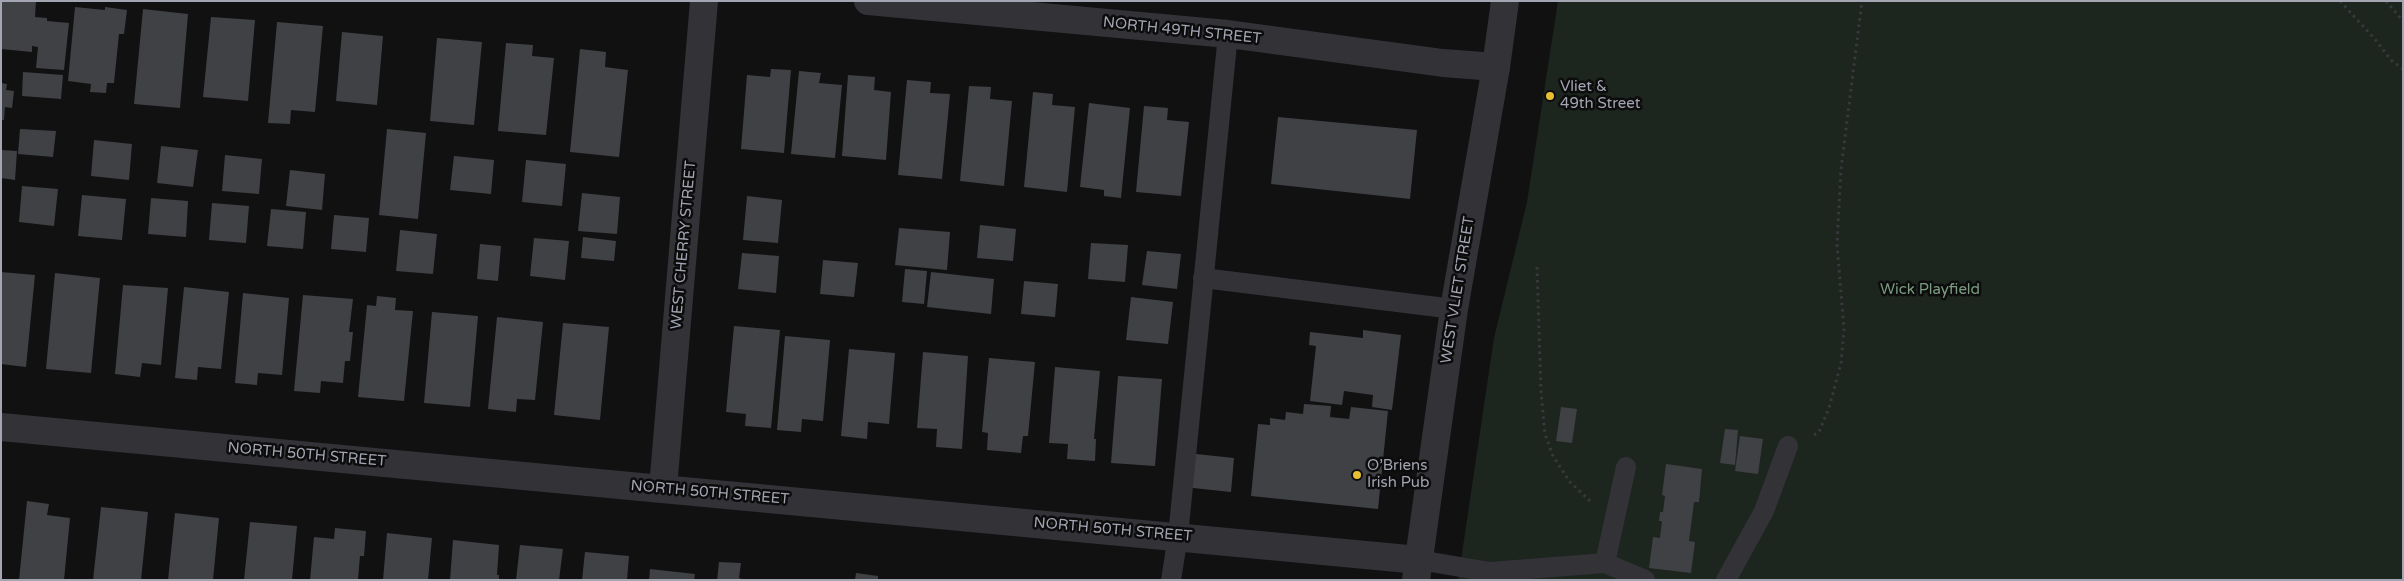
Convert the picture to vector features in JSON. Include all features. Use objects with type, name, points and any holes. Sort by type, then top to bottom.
[{"type":"street","name":"WEST CHERRY STREET","points":[[663,488],[704,1]]},
{"type":"street","name":"NORTH 49TH STREET","points":[[868,1],[1228,34],[1443,63],[1496,67]]},
{"type":"street","name":"WEST VLIET STREET","points":[[1418,570],[1454,309],[1496,67],[1505,1]]},
{"type":"street","name":"NORTH 50TH STREET","points":[[1,427],[1178,536],[1418,570]]},
{"type":"lane","points":[[1171,580],[1178,536],[1228,34]]},
{"type":"lane","points":[[1203,278],[1454,309]]},
{"type":"lane","points":[[1726,580],[1764,510],[1788,446]]},
{"type":"lane","points":[[1605,563],[1626,467]]},
{"type":"lane","points":[[1418,570],[1490,572],[1605,563],[1645,580]]},
{"type":"path","points":[[1788,446],[1819,432],[1829,408],[1841,363],[1844,330],[1838,244],[1841,169],[1862,1]]},
{"type":"path","points":[[2340,1],[2374,38],[2391,60],[2403,69]]},
{"type":"path","points":[[2386,1],[2403,21]]},
{"type":"path","points":[[1537,267],[1541,392],[1545,434],[1553,456],[1570,482],[1593,504],[1614,519]]},
{"type":"green space","name":"Wick Playfield","points":[[1558,1],[2403,1],[2403,580],[1458,580],[1494,338],[1527,202]]},
{"type":"building","points":[[1,1],[36,1],[35,17],[47,18],[47,21],[69,23],[64,70],[36,68],[38,47],[32,46],[32,52],[1,49]]},
{"type":"building","points":[[75,7],[105,10],[105,7],[127,10],[124,34],[119,34],[114,83],[107,83],[106,93],[90,92],[91,84],[68,81]]},
{"type":"building","points":[[143,9],[188,14],[180,108],[134,104]]},
{"type":"building","points":[[211,17],[255,20],[248,101],[203,97]]},
{"type":"building","points":[[277,22],[323,26],[315,112],[291,110],[290,124],[268,123]]},
{"type":"building","points":[[342,32],[383,36],[377,105],[336,101]]},
{"type":"building","points":[[437,38],[482,42],[474,125],[430,121]]},
{"type":"building","points":[[506,43],[533,45],[532,56],[554,58],[546,135],[498,131]]},
{"type":"building","points":[[580,49],[606,52],[605,67],[628,70],[619,157],[570,152]]},
{"type":"building","points":[[771,69],[791,70],[784,153],[741,149],[747,75],[770,77]]},
{"type":"building","points":[[799,71],[821,73],[819,83],[842,85],[835,158],[791,154]]},
{"type":"building","points":[[23,72],[63,75],[61,99],[22,96]]},
{"type":"building","points":[[848,75],[875,77],[874,90],[891,92],[886,160],[842,156]]},
{"type":"building","points":[[907,80],[931,82],[930,93],[950,94],[942,179],[898,175]]},
{"type":"building","points":[[1,83],[7,84],[6,90],[14,91],[12,108],[5,107],[4,120],[1,120]]},
{"type":"building","points":[[969,86],[991,87],[990,99],[1012,101],[1004,186],[960,181]]},
{"type":"building","points":[[1033,92],[1053,94],[1052,105],[1075,107],[1067,192],[1024,187]]},
{"type":"building","points":[[1089,103],[1130,108],[1121,198],[1104,196],[1104,190],[1080,187]]},
{"type":"building","points":[[1144,106],[1168,108],[1167,120],[1189,122],[1181,196],[1136,192]]},
{"type":"building","points":[[1278,117],[1417,130],[1410,199],[1271,184]]},
{"type":"building","points":[[20,129],[56,131],[53,157],[18,154]]},
{"type":"building","points":[[387,129],[426,133],[418,219],[379,215]]},
{"type":"building","points":[[94,140],[132,144],[129,180],[91,176]]},
{"type":"building","points":[[161,146],[198,150],[193,187],[157,183]]},
{"type":"building","points":[[1,150],[17,151],[15,180],[1,178]]},
{"type":"building","points":[[225,155],[262,159],[259,194],[222,191]]},
{"type":"building","points":[[454,156],[494,160],[491,194],[450,190]]},
{"type":"building","points":[[526,160],[566,164],[562,206],[522,202]]},
{"type":"building","points":[[290,170],[325,174],[322,210],[286,206]]},
{"type":"building","points":[[22,186],[58,189],[54,226],[19,222]]},
{"type":"building","points":[[582,193],[620,197],[617,234],[578,231]]},
{"type":"building","points":[[82,195],[126,199],[122,240],[78,236]]},
{"type":"building","points":[[747,196],[782,200],[778,243],[743,240]]},
{"type":"building","points":[[151,198],[188,201],[186,237],[148,234]]},
{"type":"building","points":[[212,203],[249,206],[246,243],[209,240]]},
{"type":"building","points":[[271,209],[306,212],[303,249],[267,246]]},
{"type":"building","points":[[334,215],[369,218],[366,252],[331,249]]},
{"type":"building","points":[[980,225],[1016,229],[1013,261],[977,258]]},
{"type":"building","points":[[899,228],[950,232],[947,270],[895,265]]},
{"type":"building","points":[[400,230],[437,234],[433,274],[396,271]]},
{"type":"building","points":[[583,237],[616,241],[614,261],[581,258]]},
{"type":"building","points":[[534,238],[569,241],[565,280],[530,276]]},
{"type":"building","points":[[1091,243],[1128,245],[1125,282],[1088,279]]},
{"type":"building","points":[[480,244],[501,246],[498,281],[477,279]]},
{"type":"building","points":[[1147,251],[1181,254],[1177,289],[1142,285]]},
{"type":"building","points":[[742,253],[779,256],[776,293],[738,289]]},
{"type":"building","points":[[823,260],[858,263],[854,297],[820,294]]},
{"type":"building","points":[[905,269],[927,271],[924,304],[902,302]]},
{"type":"building","points":[[1,272],[35,275],[26,367],[1,364]]},
{"type":"building","points":[[931,272],[994,279],[991,314],[927,307]]},
{"type":"building","points":[[55,273],[100,278],[91,373],[46,369]]},
{"type":"building","points":[[1024,281],[1058,284],[1055,317],[1021,314]]},
{"type":"building","points":[[123,285],[168,288],[161,365],[142,363],[140,377],[115,374]]},
{"type":"building","points":[[184,287],[229,292],[221,369],[198,367],[197,380],[175,378]]},
{"type":"building","points":[[243,293],[289,298],[282,375],[258,373],[257,385],[235,383]]},
{"type":"building","points":[[303,295],[353,299],[349,332],[353,332],[350,361],[345,361],[343,383],[321,381],[320,393],[294,391]]},
{"type":"building","points":[[377,296],[396,298],[395,310],[413,311],[404,401],[358,397],[367,305],[376,306]]},
{"type":"building","points":[[1131,297],[1173,302],[1168,344],[1126,340]]},
{"type":"building","points":[[432,312],[478,316],[470,407],[424,403]]},
{"type":"building","points":[[497,317],[543,322],[535,400],[517,399],[516,412],[488,409]]},
{"type":"building","points":[[563,323],[609,327],[600,420],[554,415]]},
{"type":"building","points":[[734,326],[780,330],[771,428],[745,426],[746,414],[726,412]]},
{"type":"building","points":[[1363,330],[1401,335],[1392,410],[1372,407],[1373,395],[1344,391],[1342,405],[1310,401],[1316,346],[1309,345],[1310,332],[1363,338]]},
{"type":"building","points":[[785,336],[830,340],[823,421],[802,419],[801,432],[777,430]]},
{"type":"building","points":[[849,349],[895,353],[889,424],[868,422],[867,439],[841,436]]},
{"type":"building","points":[[923,352],[968,356],[962,449],[936,447],[937,429],[917,428]]},
{"type":"building","points":[[989,358],[1035,362],[1028,436],[1023,436],[1021,453],[987,450],[988,433],[982,432]]},
{"type":"building","points":[[1055,367],[1100,371],[1094,439],[1096,439],[1095,461],[1067,459],[1068,444],[1049,443]]},
{"type":"building","points":[[1118,376],[1162,379],[1155,466],[1111,463]]},
{"type":"building","points":[[1304,404],[1331,406],[1330,417],[1349,419],[1351,407],[1388,411],[1378,509],[1251,496],[1258,424],[1270,425],[1270,418],[1285,420],[1286,412],[1303,414]]},
{"type":"building","points":[[1561,407],[1577,409],[1572,443],[1556,441]]},
{"type":"building","points":[[1725,429],[1738,430],[1735,465],[1720,463]]},
{"type":"building","points":[[1740,436],[1763,439],[1758,474],[1735,471]]},
{"type":"building","points":[[1187,453],[1234,458],[1231,492],[1184,487]]},
{"type":"building","points":[[1666,464],[1702,469],[1699,502],[1694,502],[1689,541],[1695,542],[1691,573],[1649,568],[1653,537],[1660,538],[1662,521],[1659,521],[1660,512],[1663,512],[1665,496],[1662,495]]},
{"type":"building","points":[[27,501],[49,504],[47,515],[70,518],[64,580],[19,580]]},
{"type":"building","points":[[101,507],[148,512],[141,580],[93,580]]},
{"type":"building","points":[[175,513],[219,518],[213,580],[168,580]]},
{"type":"building","points":[[250,522],[297,526],[292,580],[244,580]]},
{"type":"building","points":[[335,528],[366,531],[364,556],[360,556],[358,579],[310,580],[314,537],[334,539]]},
{"type":"building","points":[[387,533],[432,538],[428,580],[383,580]]},
{"type":"building","points":[[453,540],[499,545],[497,575],[499,575],[499,580],[450,580]]},
{"type":"building","points":[[520,545],[563,549],[559,580],[516,580]]},
{"type":"building","points":[[585,552],[629,556],[627,580],[582,580]]},
{"type":"building","points":[[719,562],[741,563],[739,578],[745,580],[717,580]]},
{"type":"building","points":[[650,569],[695,574],[694,580],[649,580]]},
{"type":"building","points":[[856,573],[878,576],[878,580],[855,580]]},
{"type":"place","name":"Vliet & 49th Street","points":[[1550,96]]},
{"type":"place","name":"O’Briens Irish Pub","points":[[1357,475]]}]
